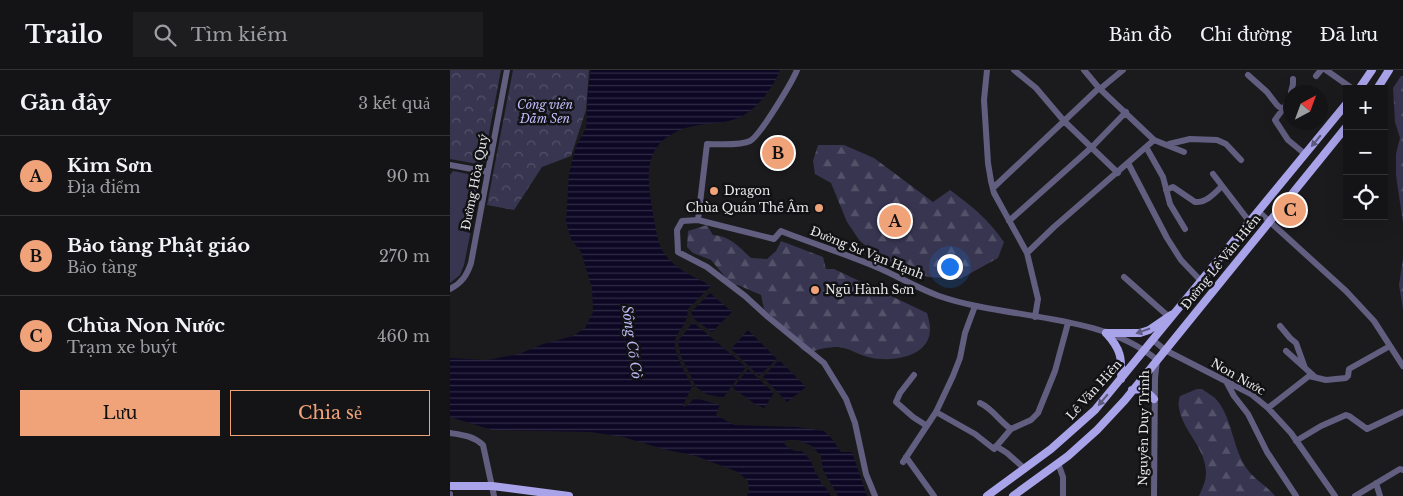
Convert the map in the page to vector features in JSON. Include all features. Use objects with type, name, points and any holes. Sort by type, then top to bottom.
[{"type":"main road","points":[[1362,85],[1372,70]]},
{"type":"main road","points":[[1380,85],[1389,70]]},
{"type":"main road","name":"Đường Lê Văn Hiến","points":[[1201,281],[1343,109]]},
{"type":"main road","name":"Đường Lê Văn Hiến","points":[[1132,390],[1344,130]]},
{"type":"main road","name":"Lê Văn Hiến","points":[[987,496],[1051,449],[1081,424],[1121,379],[1201,281]]},
{"type":"main road","points":[[1106,333],[1140,333],[1149,330],[1176,312]]},
{"type":"main road","points":[[1106,333],[1116,343],[1120,355],[1121,379]]},
{"type":"main road","points":[[1013,496],[1058,463],[1097,430],[1132,390],[1146,391],[1154,399]]},
{"type":"main road","points":[[450,486],[492,486],[569,496]]},
{"type":"street","name":"Đường Hòa Quý","points":[[450,289],[461,282],[469,268],[507,70]]},
{"type":"street","points":[[797,70],[790,85],[760,130],[750,141],[734,144],[707,144],[698,220],[682,221],[677,230],[678,252],[715,273],[824,363],[846,399],[855,423],[866,474],[875,496]]},
{"type":"street","points":[[987,70],[984,100],[988,163],[993,188],[1027,254],[1038,299],[1035,317]]},
{"type":"street","points":[[1014,70],[1036,88],[1064,121],[1118,173]]},
{"type":"street","points":[[1084,70],[1100,89],[1154,140],[1184,152]]},
{"type":"street","points":[[993,188],[1064,121],[1124,70]]},
{"type":"street","points":[[1326,70],[1347,85]]},
{"type":"street","points":[[1248,75],[1283,110],[1275,120],[1288,140],[1305,154]]},
{"type":"street","points":[[1293,79],[1293,85]]},
{"type":"street","points":[[1009,221],[1092,147],[1126,112]]},
{"type":"street","points":[[1162,143],[1172,144],[1190,139],[1217,140],[1226,144],[1241,160]]},
{"type":"street","points":[[1027,254],[1054,227],[1154,140]]},
{"type":"street","points":[[1146,147],[1163,177],[1174,212],[1185,229]]},
{"type":"street","points":[[1128,163],[1167,238],[1181,260],[1201,281]]},
{"type":"street","points":[[450,165],[488,172]]},
{"type":"street","points":[[1213,174],[1249,221]]},
{"type":"street","points":[[1166,190],[1173,187],[1199,203],[1222,186]]},
{"type":"street","points":[[1258,211],[1346,291],[1374,321],[1403,366]]},
{"type":"street","name":"Đường Sư Vạn Hạnh","points":[[698,220],[774,239],[781,232],[872,265],[939,296],[975,306],[1086,326],[1145,350],[1156,360]]},
{"type":"street","points":[[1124,277],[1168,316]]},
{"type":"street","points":[[934,496],[904,460],[936,412],[960,358],[965,333],[975,306]]},
{"type":"street","points":[[996,446],[1011,428],[1032,420],[1038,412],[1054,371],[1068,323]]},
{"type":"street","points":[[1280,326],[1296,343],[1305,368]]},
{"type":"street","name":"Non Nước","points":[[1153,340],[1165,350],[1251,394],[1268,408],[1296,441],[1335,496]]},
{"type":"street","points":[[1268,408],[1309,376],[1326,380],[1346,378],[1348,369],[1390,346]]},
{"type":"street","points":[[1286,351],[1315,377]]},
{"type":"street","name":"Nguyễn Duy Trinh","points":[[1154,496],[1156,360]]},
{"type":"street","points":[[914,375],[900,393],[896,402],[927,426]]},
{"type":"street","points":[[1227,383],[1248,414],[1267,452],[1296,496]]},
{"type":"street","points":[[980,403],[990,409],[998,419],[1011,428]]},
{"type":"street","points":[[936,412],[975,434],[994,448],[996,446],[1008,453],[1025,468]]},
{"type":"street","points":[[1296,441],[1321,426],[1346,416],[1349,416],[1367,429],[1403,412]]},
{"type":"street","points":[[450,433],[466,435],[483,445],[494,496]]},
{"type":"street","points":[[1058,463],[1063,476],[1063,496]]},
{"type":"street","points":[[1355,496],[1400,469],[1403,470]]},
{"type":"street","points":[[1376,482],[1380,496]]},
{"type":"green space","points":[[450,70],[501,70],[483,165],[450,159]]},
{"type":"green space","name":"Công viên Đầm Sen","points":[[513,70],[589,70],[586,110],[571,156],[542,167],[514,210],[487,205]]},
{"type":"green space","points":[[1401,76],[1403,76],[1403,223],[1396,175],[1396,154],[1400,138],[1395,122],[1393,88]]},
{"type":"green space","name":"Ngũ Hành Sơn","points":[[818,145],[844,145],[874,158],[933,202],[950,190],[980,214],[1004,242],[998,258],[960,279],[928,277],[881,258],[860,241],[847,222],[831,183],[815,174],[813,161]]},
{"type":"green space","points":[[453,171],[478,176],[481,180],[464,265],[460,275],[450,283],[450,175]]},
{"type":"green space","name":"Ngũ Hành Sơn","points":[[707,225],[713,235],[729,240],[751,258],[767,259],[776,251],[781,241],[823,257],[826,269],[834,269],[927,313],[930,326],[929,338],[917,352],[898,358],[877,359],[839,347],[823,348],[808,353],[802,350],[789,333],[764,309],[761,295],[738,285],[732,285],[711,260],[693,253],[687,247],[688,231]]},
{"type":"green space","points":[[1403,258],[1403,309],[1399,285]]},
{"type":"green space","points":[[1197,389],[1202,389],[1221,405],[1245,466],[1275,496],[1199,496],[1204,485],[1205,464],[1198,447],[1184,424],[1179,405],[1180,396]]},
{"type":"water","name":"Sông Cổ Cò","points":[[591,70],[780,70],[763,98],[745,115],[726,121],[689,127],[674,133],[655,150],[651,161],[649,185],[656,232],[662,250],[678,267],[711,286],[688,309],[685,322],[676,338],[675,343],[678,356],[692,386],[683,406],[685,407],[695,398],[720,405],[716,415],[734,425],[797,427],[824,431],[841,452],[852,452],[867,496],[838,496],[823,470],[821,456],[812,446],[798,440],[786,440],[784,443],[790,448],[802,451],[811,461],[821,484],[831,496],[747,496],[749,491],[748,481],[738,472],[696,456],[663,449],[623,437],[591,432],[492,430],[450,417],[450,358],[487,360],[519,354],[543,344],[573,336],[585,328],[593,312],[592,288],[581,252],[571,239],[566,222],[569,173],[576,146],[586,128]]},
{"type":"water","points":[[710,293],[732,312],[712,332],[694,319],[691,312]]},
{"type":"water","points":[[693,322],[746,367],[723,398],[706,394],[696,387],[680,354],[678,341]]},
{"type":"water","points":[[748,330],[777,359],[759,376],[731,349]]},
{"type":"water","points":[[779,360],[806,387],[787,402],[763,377]]},
{"type":"water","points":[[748,369],[774,393],[764,408],[755,404],[733,388]]},
{"type":"place","name":"Bảo tàng Phật giáo","points":[[778,153]]},
{"type":"place","name":"Dragon","points":[[714,191]]},
{"type":"place","name":"Chùa Quán Thế Âm","points":[[819,208]]},
{"type":"place","name":"Chùa Non Nước","points":[[1290,210]]},
{"type":"place","name":"Kim Sơn","points":[[895,221]]},
{"type":"place","name":"Ngũ Hành Sơn","points":[[815,290]]}]
